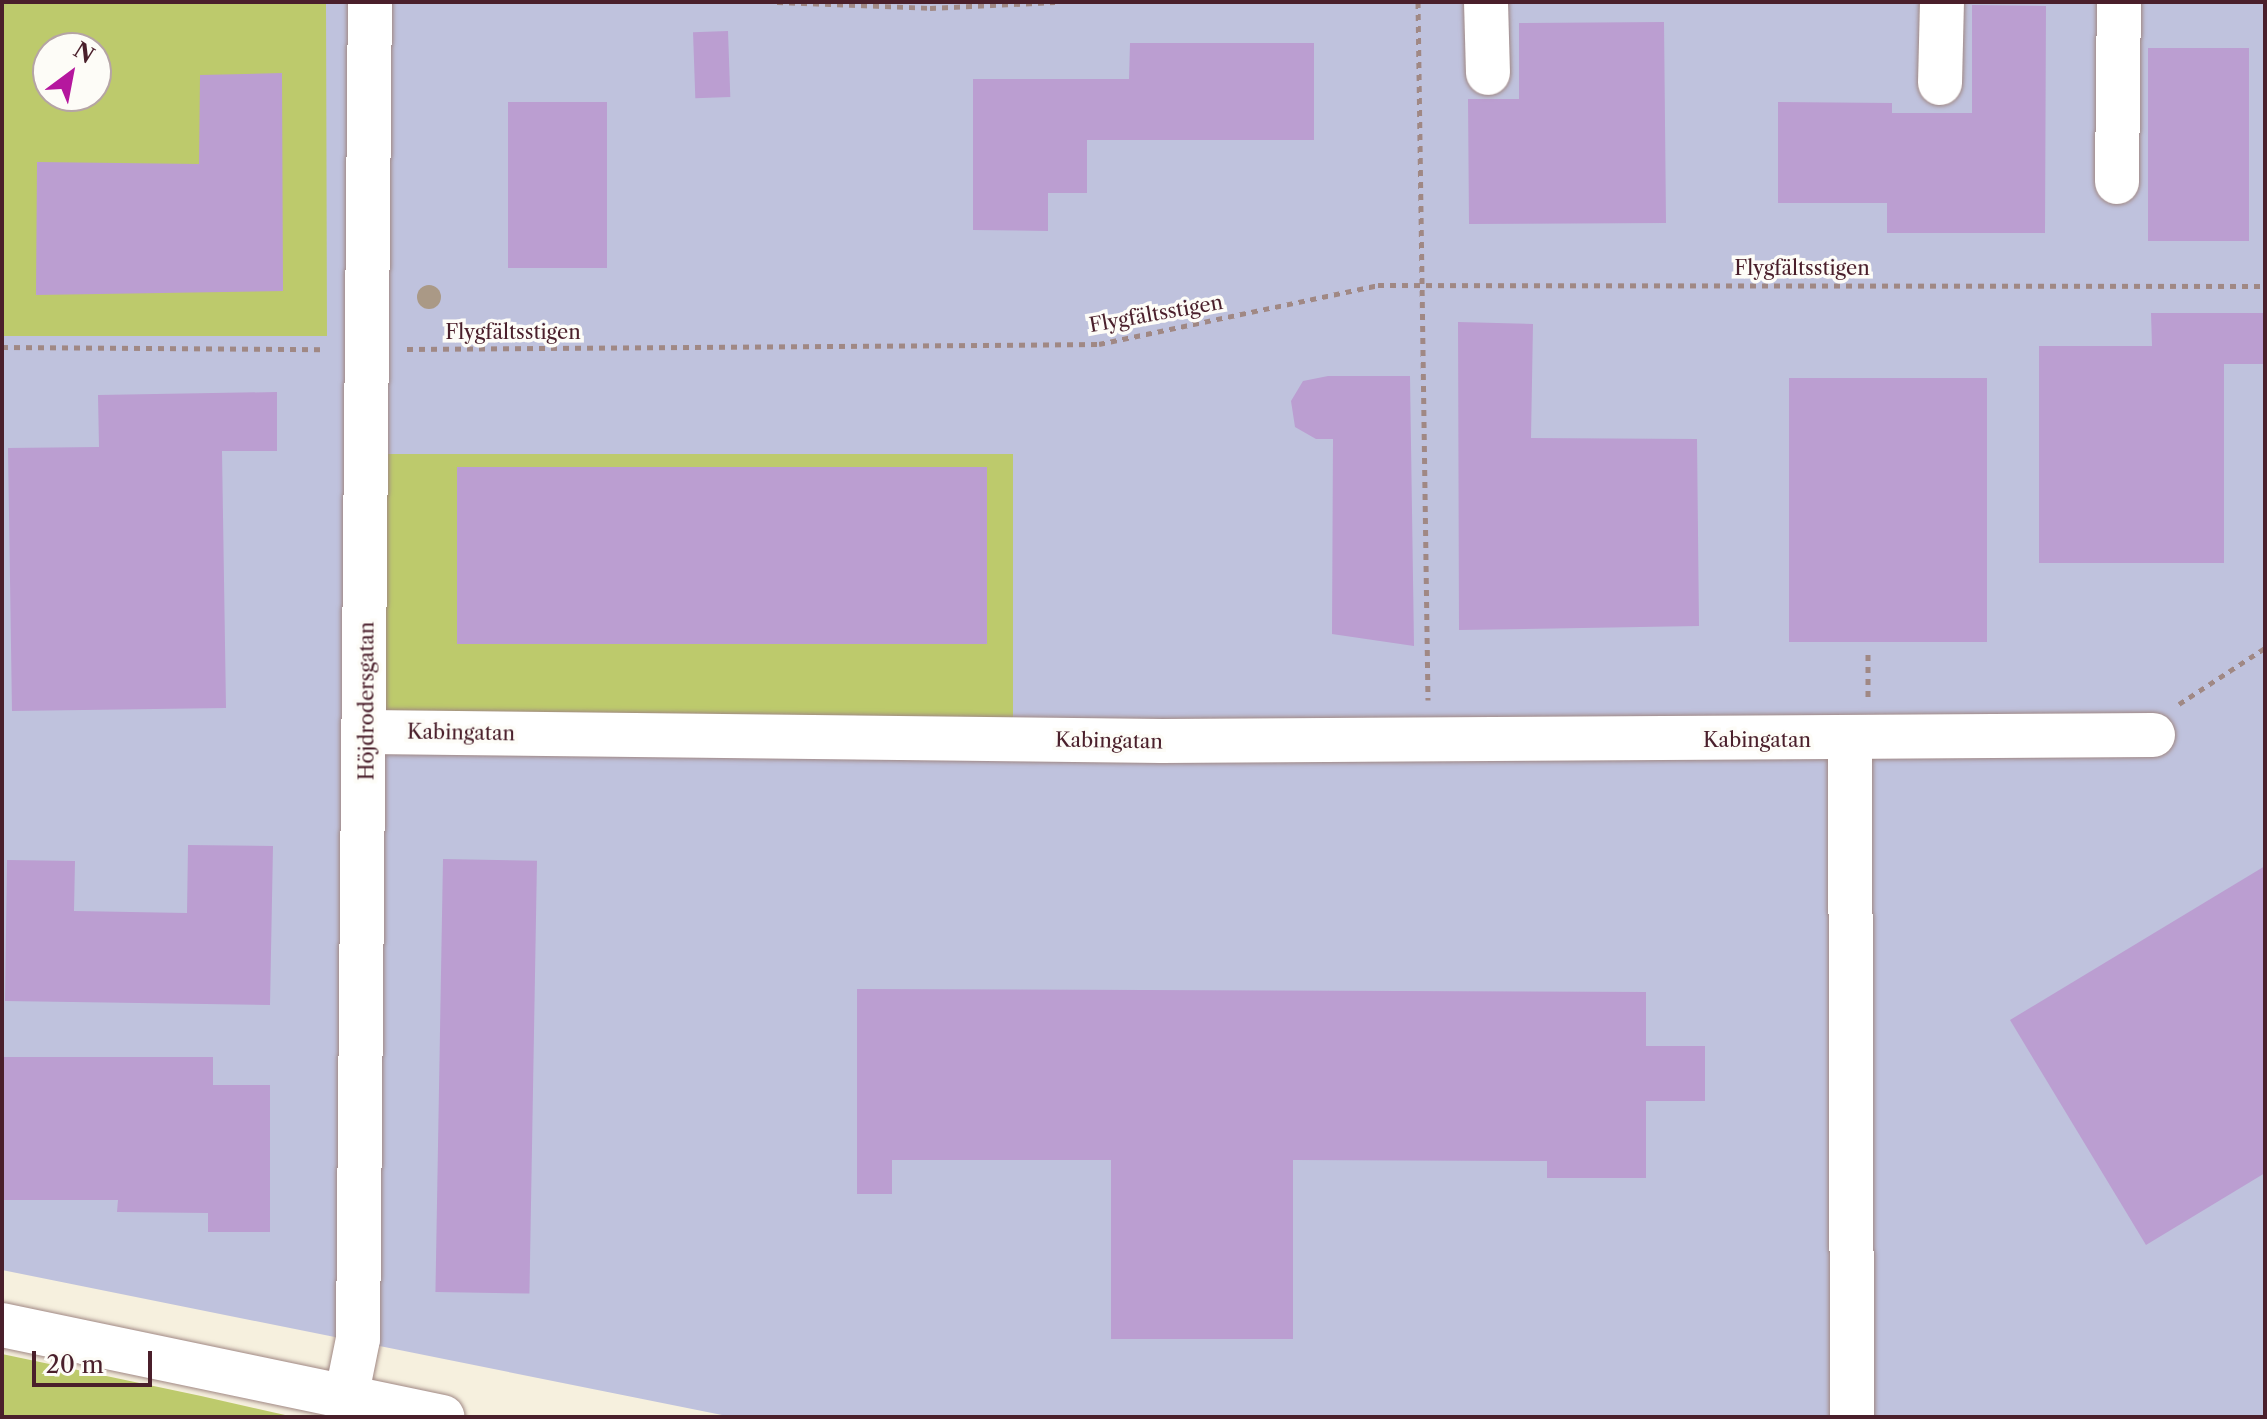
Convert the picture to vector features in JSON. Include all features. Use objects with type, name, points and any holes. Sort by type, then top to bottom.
[{"type":"street","name":"Höjdrodersgatan","points":[[346,1398],[358,1339],[368,732],[366,349],[370,2]]},
{"type":"street","points":[[1486,2],[1488,73]]},
{"type":"street","points":[[1940,83],[1942,2]]},
{"type":"street","points":[[2117,182],[2119,2]]},
{"type":"street","name":"Kabingatan","points":[[368,732],[1428,741],[1850,740],[2153,735]]},
{"type":"street","points":[[1850,740],[1852,1417]]},
{"type":"street","points":[[2,1325],[442,1417]]},
{"type":"path","points":[[777,2],[930,5],[1055,2]]},
{"type":"path","points":[[1418,2],[1425,283],[1428,741]]},
{"type":"path","name":"Flygfältsstigen","points":[[2,347],[366,349],[1099,344],[1339,290],[1425,283],[2265,286]]},
{"type":"path","points":[[2153,735],[2185,697],[2265,648]]},
{"type":"shaded area","points":[[2,2],[2265,2],[2265,1417],[732,1417],[2,1270]]},
{"type":"green space","points":[[2,2],[326,2],[327,336],[2,336]]},
{"type":"green space","points":[[376,454],[1013,454],[1013,722],[376,722]]},
{"type":"green space","points":[[2,1354],[201,1396],[294,1417],[2,1417]]},
{"type":"building","points":[[1972,5],[2046,6],[2045,233],[1887,233],[1887,203],[1778,203],[1778,102],[1892,103],[1892,113],[1972,113]]},
{"type":"building","points":[[1664,22],[1666,223],[1469,224],[1468,99],[1519,99],[1519,23]]},
{"type":"building","points":[[728,31],[730,97],[695,98],[693,32]]},
{"type":"building","points":[[1130,43],[1314,43],[1314,140],[1087,140],[1087,193],[1048,193],[1048,231],[973,230],[973,79],[1129,79]]},
{"type":"building","points":[[2148,48],[2249,48],[2249,241],[2148,241]]},
{"type":"building","points":[[282,73],[283,291],[36,295],[37,162],[199,164],[200,75]]},
{"type":"building","points":[[508,102],[607,102],[607,268],[508,268]]},
{"type":"building","points":[[2151,313],[2265,313],[2265,364],[2224,364],[2224,563],[2039,563],[2039,346],[2152,346]]},
{"type":"building","points":[[1458,322],[1533,324],[1531,438],[1697,439],[1699,626],[1459,630]]},
{"type":"building","points":[[1328,376],[1410,376],[1414,646],[1332,634],[1333,439],[1316,439],[1295,427],[1291,401],[1303,381]]},
{"type":"building","points":[[1789,378],[1987,378],[1987,642],[1789,642]]},
{"type":"building","points":[[277,392],[277,451],[222,451],[226,708],[12,711],[8,448],[99,447],[98,395]]},
{"type":"building","points":[[457,467],[987,467],[987,644],[457,644]]},
{"type":"building","points":[[188,845],[273,846],[270,1005],[5,1001],[7,860],[75,861],[74,911],[187,913]]},
{"type":"building","points":[[443,859],[537,861],[529,1294],[435,1292]]},
{"type":"building","points":[[2265,866],[2265,1173],[2146,1245],[2010,1020]]},
{"type":"building","points":[[857,989],[1646,992],[1646,1046],[1705,1046],[1705,1101],[1646,1101],[1646,1178],[1547,1178],[1547,1161],[1293,1160],[1293,1339],[1111,1339],[1111,1160],[892,1160],[892,1194],[857,1194]]},
{"type":"building","points":[[2,1057],[213,1057],[213,1085],[270,1085],[270,1232],[208,1232],[208,1213],[117,1212],[118,1200],[2,1200]]}]
